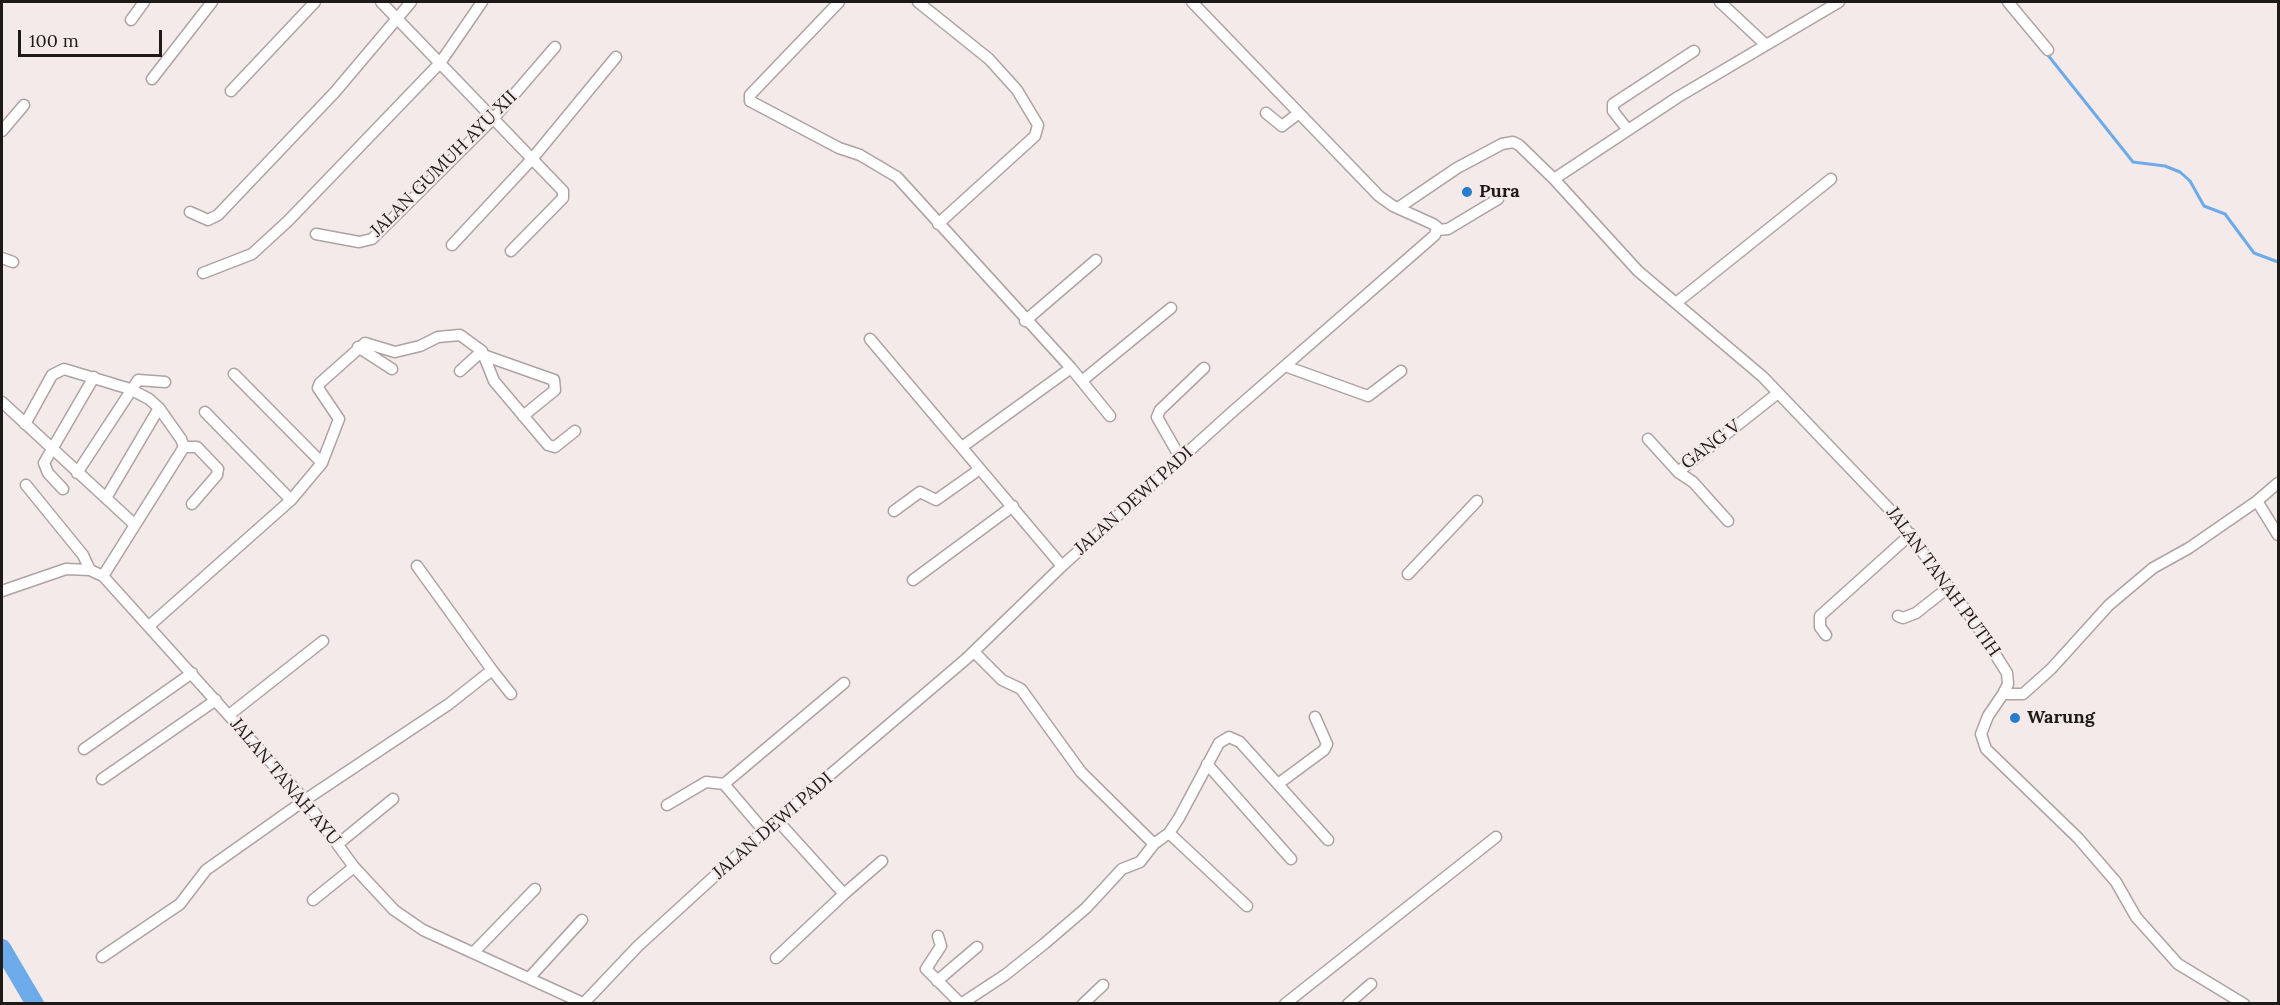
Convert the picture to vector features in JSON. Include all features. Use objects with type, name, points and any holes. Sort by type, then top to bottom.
[{"type":"street","points":[[131,20],[144,2]]},
{"type":"street","points":[[152,79],[212,2]]},
{"type":"street","points":[[231,91],[315,2]]},
{"type":"street","points":[[381,2],[564,194],[512,251]]},
{"type":"street","points":[[190,212],[208,220],[218,215],[335,92],[411,2]]},
{"type":"street","points":[[203,273],[240,259],[263,246],[440,63],[482,2]]},
{"type":"street","points":[[839,2],[750,94],[749,99],[839,148],[877,164],[897,177],[1025,321],[1083,380],[1110,416]]},
{"type":"street","points":[[918,2],[989,59],[1017,90],[1038,125],[1035,136],[938,224]]},
{"type":"street","points":[[1192,2],[1376,194],[1398,208],[1433,224],[1437,230],[1453,227],[1498,199]]},
{"type":"street","points":[[1720,2],[1766,45]]},
{"type":"street","points":[[1554,179],[1628,130],[1839,2]]},
{"type":"street","points":[[2008,2],[2048,50]]},
{"type":"street","name":"JALAN GUMUH AYU XII","points":[[316,234],[359,242],[372,238],[493,118],[555,47]]},
{"type":"street","points":[[1628,130],[1613,111],[1613,104],[1694,51]]},
{"type":"street","points":[[452,245],[532,159],[616,57]]},
{"type":"street","points":[[2,131],[24,105]]},
{"type":"street","points":[[1266,113],[1282,126],[1299,112]]},
{"type":"street","name":"JALAN TANAH PUTIH","points":[[1398,208],[1457,168],[1502,144],[1513,142],[1554,179],[1638,270],[1743,358],[1858,475],[1911,534],[2004,667],[2008,678],[2003,694]]},
{"type":"street","points":[[1676,303],[1831,179]]},
{"type":"street","name":"JALAN DEWI PADI","points":[[584,1003],[638,946],[764,831],[970,656],[1062,566],[1286,365],[1429,243],[1437,230]]},
{"type":"street","points":[[2,258],[13,262]]},
{"type":"street","points":[[1025,321],[1096,260]]},
{"type":"street","points":[[1083,380],[1171,308]]},
{"type":"street","points":[[149,626],[291,500],[322,463],[339,418],[318,388],[320,383],[358,347],[368,343],[395,352],[406,351],[451,334],[460,335],[484,353],[554,380],[555,390],[523,416]]},
{"type":"street","points":[[870,339],[1062,566]]},
{"type":"street","points":[[358,347],[392,369]]},
{"type":"street","points":[[460,371],[484,353]]},
{"type":"street","points":[[484,353],[494,381],[552,447],[575,431]]},
{"type":"street","points":[[1286,365],[1368,396],[1401,371]]},
{"type":"street","points":[[962,447],[1071,368]]},
{"type":"street","points":[[1181,459],[1157,417],[1160,410],[1204,368]]},
{"type":"street","points":[[25,424],[57,371],[64,369],[130,388],[159,408],[184,447]]},
{"type":"street","points":[[234,374],[322,463]]},
{"type":"street","points":[[63,489],[44,466],[51,449],[94,377]]},
{"type":"street","points":[[77,473],[130,388],[140,378],[165,382]]},
{"type":"street","name":"GANG V","points":[[1648,439],[1678,472],[1778,393]]},
{"type":"street","points":[[2,402],[134,524]]},
{"type":"street","points":[[106,498],[159,408]]},
{"type":"street","points":[[205,412],[291,500]]},
{"type":"street","points":[[184,447],[197,447],[218,469],[217,475],[192,504]]},
{"type":"street","points":[[103,576],[184,447]]},
{"type":"street","points":[[894,511],[920,492],[934,501],[980,469]]},
{"type":"street","points":[[1678,472],[1693,482],[1728,521]]},
{"type":"street","points":[[2244,1004],[2178,964],[2136,917],[2116,882],[2078,838],[1986,749],[1981,734],[1988,716],[2003,694],[2023,694],[2051,669],[2109,605],[2153,568],[2189,548],[2257,501],[2278,483]]},
{"type":"street","points":[[26,485],[83,555],[90,570]]},
{"type":"street","points":[[1408,574],[1477,501]]},
{"type":"street","points":[[2257,501],[2278,535]]},
{"type":"street","points":[[913,580],[1013,506]]},
{"type":"street","points":[[1826,635],[1820,627],[1820,616],[1911,534]]},
{"type":"street","points":[[417,566],[511,694]]},
{"type":"street","name":"JALAN TANAH AYU","points":[[2,591],[66,569],[90,570],[103,576],[305,800],[354,867],[379,896],[410,923],[584,1003]]},
{"type":"street","points":[[1898,616],[1903,618],[1916,613],[1950,587]]},
{"type":"street","points":[[229,715],[322,641]]},
{"type":"street","points":[[970,656],[1002,680],[1021,689],[1081,772],[1155,844]]},
{"type":"street","points":[[102,957],[180,904],[206,870],[305,800],[449,704],[492,670]]},
{"type":"street","points":[[84,749],[192,673]]},
{"type":"street","points":[[724,784],[844,683]]},
{"type":"street","points":[[102,778],[216,700]]},
{"type":"street","points":[[1278,784],[1324,750],[1327,744],[1315,717]]},
{"type":"street","points":[[938,936],[941,946],[926,967],[961,1004],[1005,975],[1086,908],[1126,866],[1140,862],[1155,844],[1169,833],[1219,743],[1232,737],[1328,840]]},
{"type":"street","points":[[1207,764],[1291,859]]},
{"type":"street","points":[[667,805],[692,788],[706,782],[724,784],[764,831]]},
{"type":"street","points":[[338,844],[393,799]]},
{"type":"street","points":[[777,820],[844,894]]},
{"type":"street","points":[[1169,833],[1247,906]]},
{"type":"street","points":[[1293,1001],[1496,837]]},
{"type":"street","points":[[776,958],[882,861]]},
{"type":"street","points":[[313,900],[354,867]]},
{"type":"street","points":[[473,953],[535,889]]},
{"type":"street","points":[[530,977],[582,920]]},
{"type":"street","points":[[938,981],[977,947]]},
{"type":"street","points":[[1348,1004],[1371,984]]},
{"type":"street","points":[[1083,1004],[1103,986]]},
{"type":"waterway","points":[[2047,54],[2133,162],[2165,166],[2180,172],[2190,181],[2204,206],[2225,214],[2254,253],[2278,262]]},
{"type":"waterway","points":[[2,948],[35,1004]]},
{"type":"place","name":"Pura","points":[[1467,192]]},
{"type":"place","name":"Warung","points":[[2015,718]]}]
